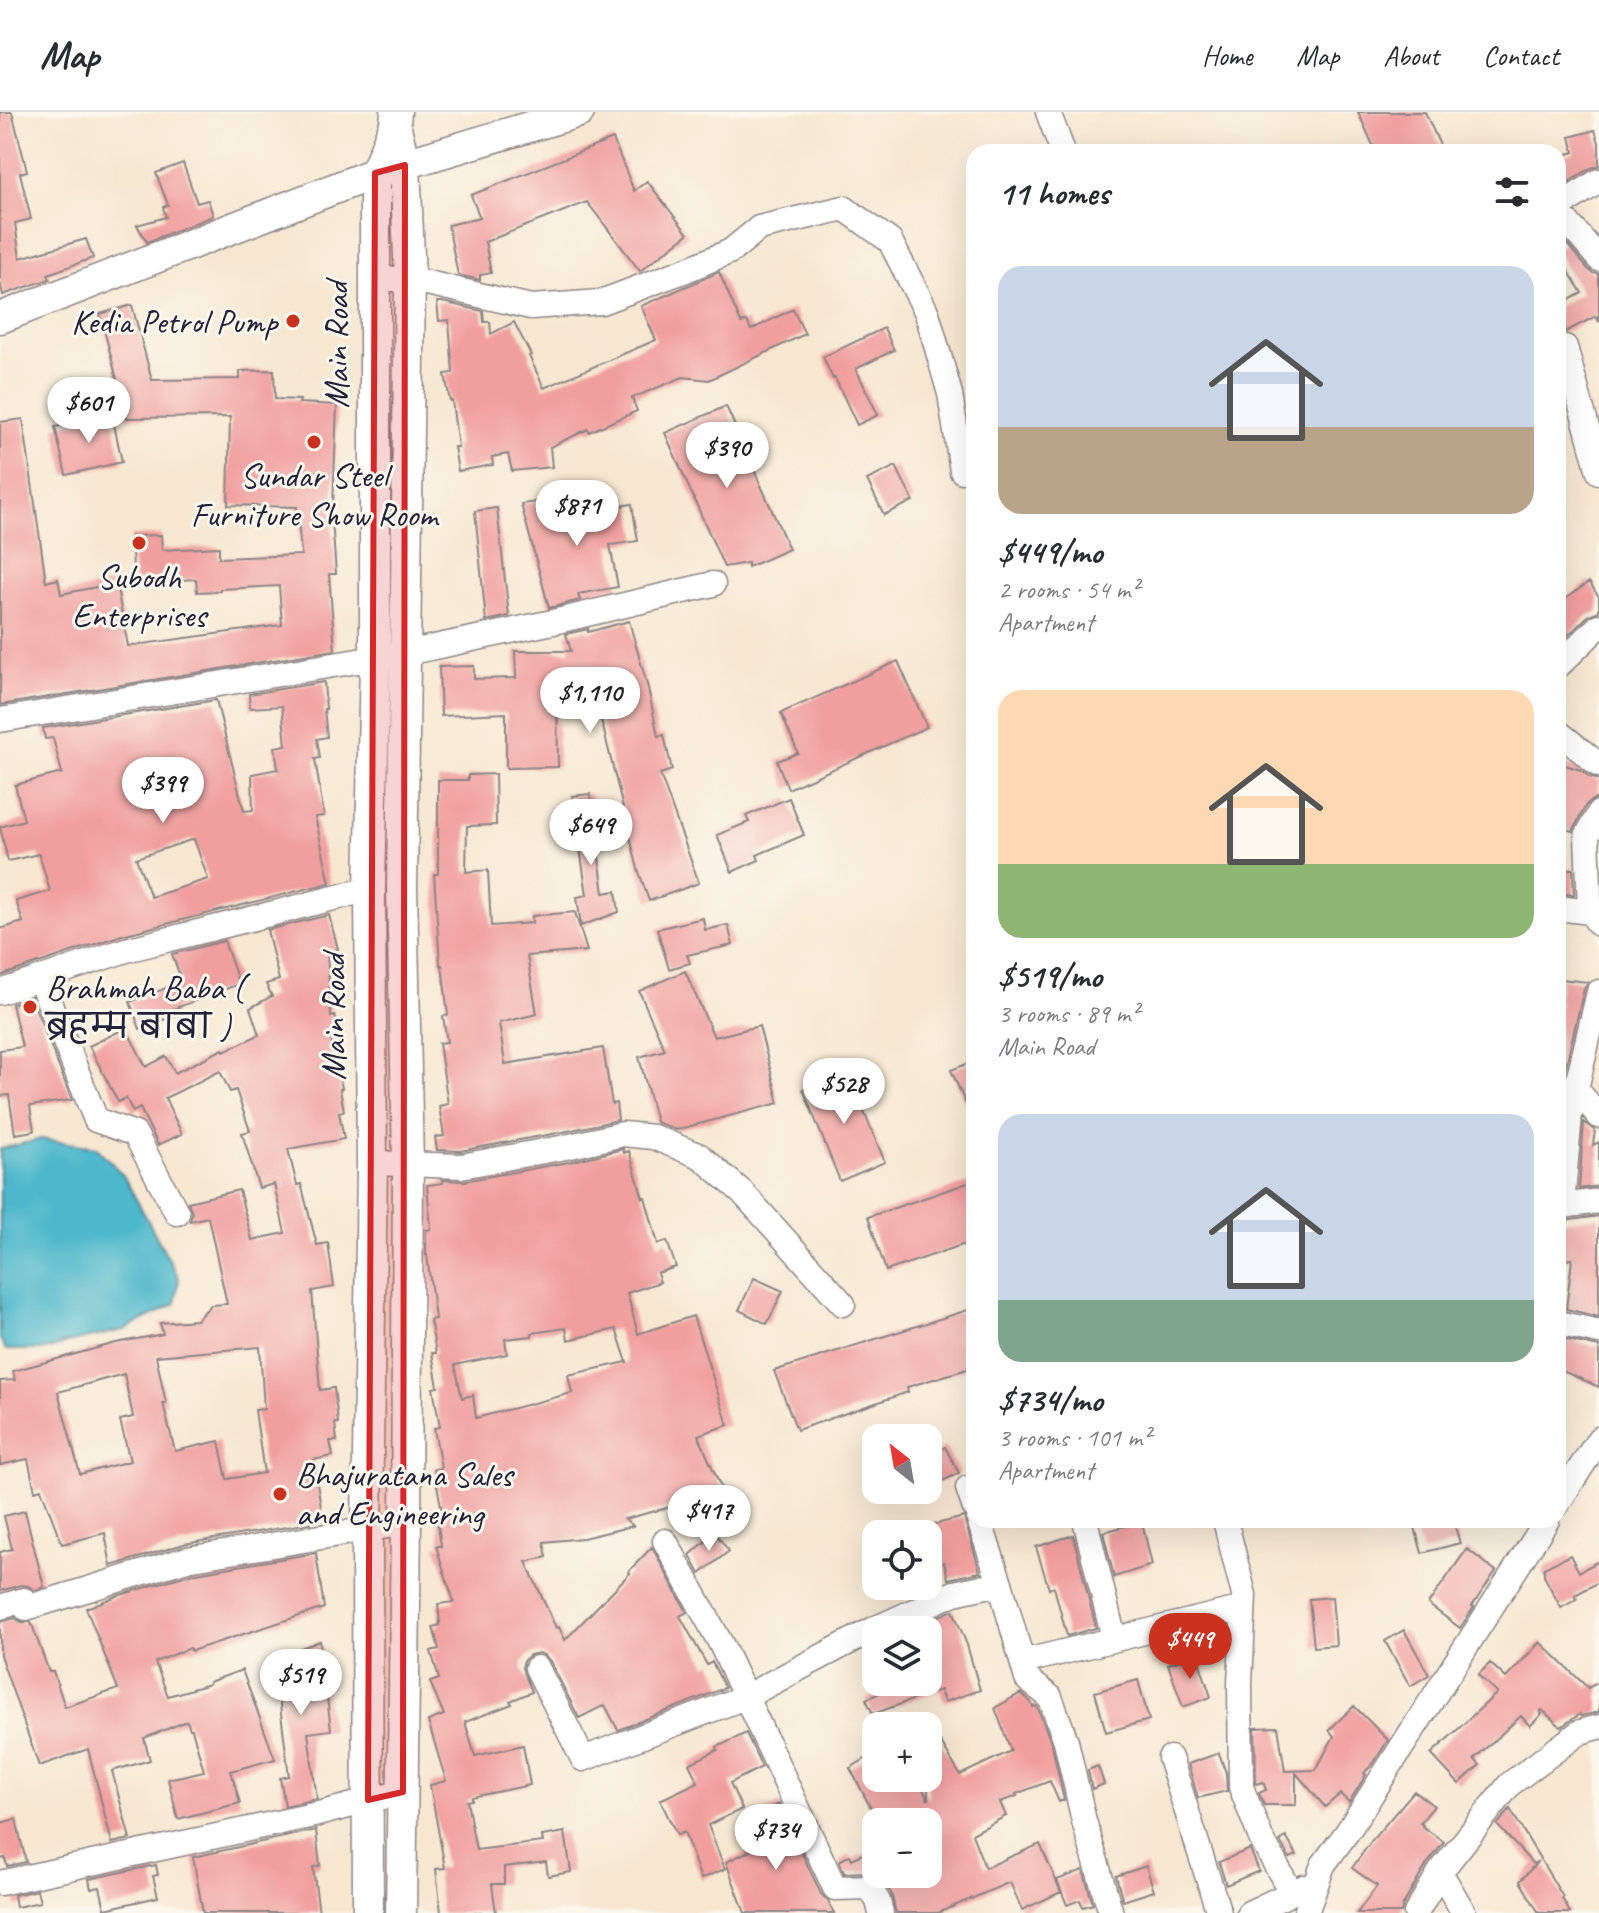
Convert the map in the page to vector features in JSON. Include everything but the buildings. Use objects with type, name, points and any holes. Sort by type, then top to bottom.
[{"type":"main road","points":[[0,318],[375,173],[579,112]]},
{"type":"main road","name":"Main Road","points":[[395,118],[405,165],[410,279],[402,888],[408,1163],[401,1913]]},
{"type":"main road","name":"Main Road","points":[[368,1913],[367,1529],[372,1163],[370,889],[375,658],[375,173],[395,118]]},
{"type":"street","points":[[1048,112],[1060,144]]},
{"type":"street","points":[[1566,204],[1599,181]]},
{"type":"street","points":[[374,279],[410,279],[531,307],[601,302],[731,251],[759,228],[844,208],[890,241],[927,313],[950,394],[962,471]]},
{"type":"street","points":[[1566,219],[1599,259]]},
{"type":"street","points":[[1566,351],[1599,472]]},
{"type":"street","points":[[0,720],[406,653],[713,584]]},
{"type":"street","points":[[1566,658],[1599,626]]},
{"type":"street","points":[[1566,738],[1599,765]]},
{"type":"street","points":[[1566,910],[1594,918],[1587,836],[1599,813]]},
{"type":"street","points":[[0,992],[126,950],[370,889]]},
{"type":"street","points":[[40,979],[96,1120],[135,1134],[177,1213]]},
{"type":"street","points":[[1566,1110],[1576,1089],[1599,992]]},
{"type":"street","points":[[1576,1089],[1599,1116]]},
{"type":"street","points":[[372,1163],[461,1166],[623,1134],[653,1137],[700,1156],[742,1192],[843,1304]]},
{"type":"street","points":[[1566,1205],[1599,1201]]},
{"type":"street","points":[[1566,1325],[1599,1332]]},
{"type":"street","points":[[1566,1491],[1599,1439]]},
{"type":"street","points":[[0,1607],[24,1600],[26,1608],[187,1559],[406,1523]]},
{"type":"street","points":[[982,1528],[1027,1679],[1050,1697],[1066,1741],[1084,1821],[1111,1913]]},
{"type":"street","points":[[1087,1528],[1114,1639]]},
{"type":"street","points":[[1227,1528],[1244,1595],[1240,1684],[1241,1787],[1261,1838],[1308,1901]]},
{"type":"street","points":[[1308,1901],[1323,1865],[1542,1528]]},
{"type":"street","points":[[665,1541],[721,1644],[835,1888],[869,1887],[881,1913]]},
{"type":"street","points":[[537,1668],[583,1759],[745,1697],[872,1630],[954,1593],[1000,1583]]},
{"type":"street","points":[[1022,1662],[1243,1608]]},
{"type":"street","points":[[1416,1913],[1440,1872],[1510,1784],[1580,1732],[1599,1727]]},
{"type":"street","points":[[1170,1758],[1219,1913]]},
{"type":"street","points":[[0,1883],[318,1814],[403,1792]]},
{"type":"street","points":[[1440,1872],[1464,1913]]},
{"type":"street","points":[[1249,1913],[1308,1901]]},
{"type":"highlighted area","points":[[405,165],[403,1792],[368,1800],[375,173]]},
{"type":"water","points":[[41,1139],[96,1147],[123,1175],[179,1278],[175,1304],[124,1330],[46,1350],[6,1350],[0,1339],[0,1149]]},
{"type":"place","name":"Kedia Petrol Pump","points":[[293,321]]},
{"type":"place","name":"Sundar Steel Furniture Show Room","points":[[314,442]]},
{"type":"place","name":"Subodh Enterprises","points":[[139,543]]},
{"type":"place","name":"Brahmah Baba ( ब्रहम्म बाबा )","points":[[30,1007]]},
{"type":"place","name":"Bhajuratana Sales and Engineering","points":[[280,1494]]}]
